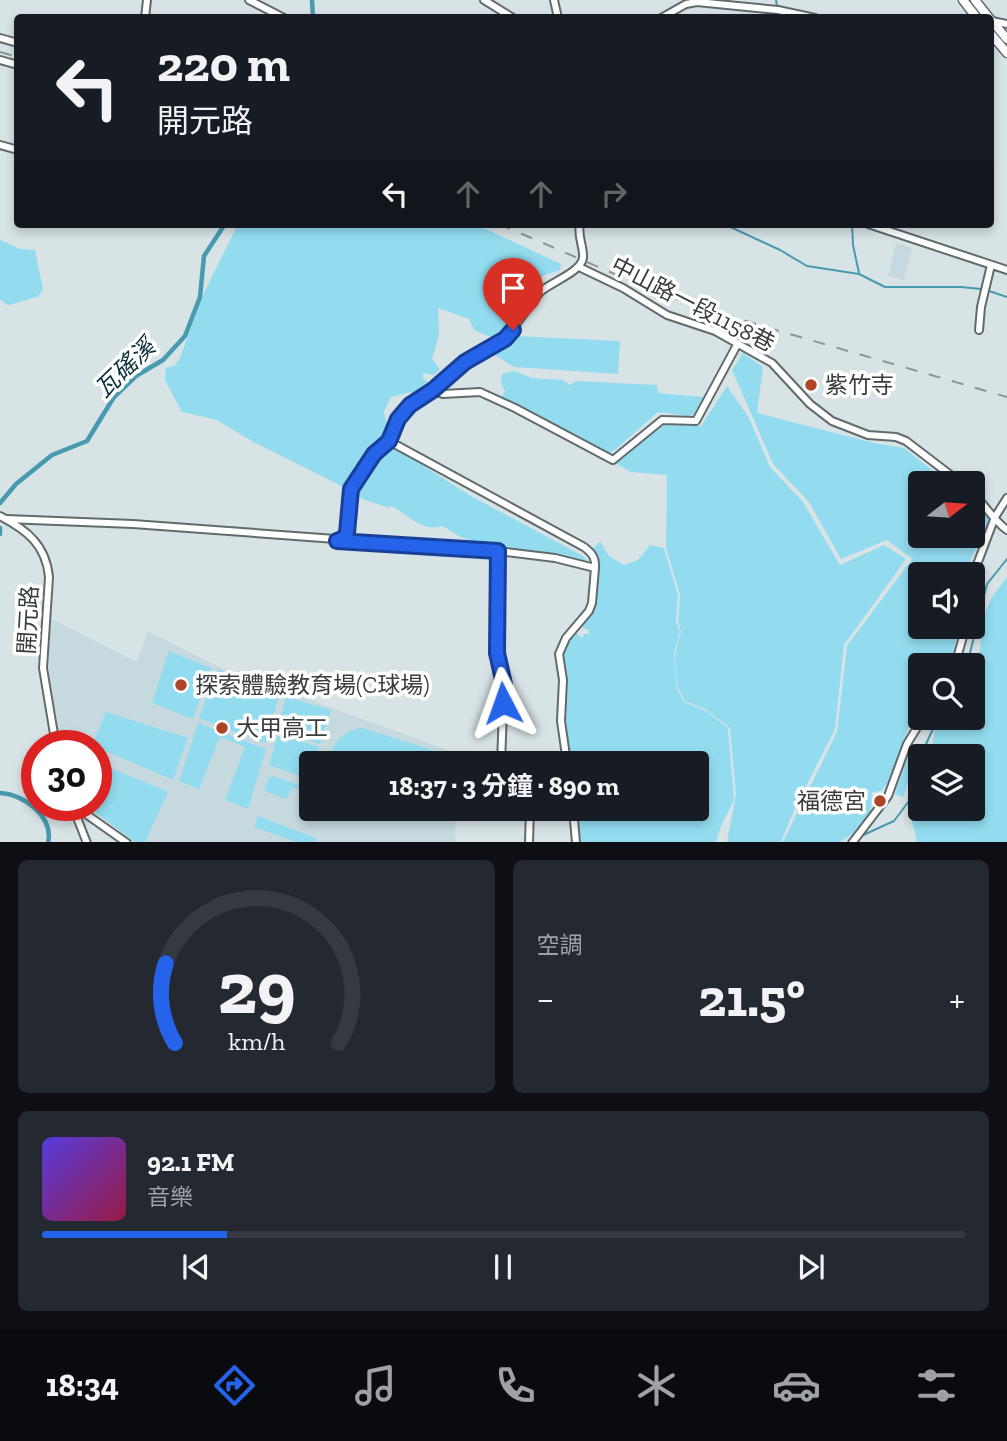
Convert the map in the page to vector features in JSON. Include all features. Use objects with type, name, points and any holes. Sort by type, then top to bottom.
[{"type":"main road","points":[[963,0],[974,14]]},
{"type":"main road","points":[[975,0],[987,14]]},
{"type":"main road","points":[[994,23],[1007,39]]},
{"type":"main road","points":[[994,38],[1007,53]]},
{"type":"street","points":[[249,0],[276,14]]},
{"type":"street","points":[[484,0],[507,14]]},
{"type":"street","points":[[778,0],[778,10]]},
{"type":"street","points":[[668,14],[686,4],[698,2],[797,14]]},
{"type":"street","name":"中山路一段1158巷","points":[[337,541],[347,533],[351,489],[374,454],[389,441],[398,419],[410,405],[433,390],[465,362],[505,339],[540,292],[579,267],[583,257],[580,228]]},
{"type":"street","points":[[880,228],[1007,270]]},
{"type":"street","points":[[979,330],[981,307],[991,265]]},
{"type":"street","name":"中山路一段1158巷","points":[[579,267],[623,288],[667,315],[715,331],[772,363],[810,404],[832,421],[868,435],[906,440],[946,471]]},
{"type":"street","points":[[433,390],[443,394],[480,393],[515,408],[612,460],[662,420],[696,421],[738,343]]},
{"type":"street","points":[[389,441],[591,552],[596,561],[592,603],[589,611],[566,638],[559,654],[563,680],[561,721],[565,751]]},
{"type":"street","points":[[978,562],[995,517],[1007,498]]},
{"type":"street","points":[[985,507],[1007,530]]},
{"type":"street","points":[[2,517],[498,551],[555,558],[595,568]]},
{"type":"street","name":"開元路","points":[[2,517],[23,528],[38,544],[47,564],[43,668],[53,730]]},
{"type":"street","points":[[23,528],[31,519]]},
{"type":"street","points":[[498,551],[497,653],[504,684],[501,751]]},
{"type":"street","points":[[853,841],[888,796],[907,744],[916,730]]},
{"type":"street","points":[[79,821],[87,842]]},
{"type":"street","points":[[96,821],[127,842]]},
{"type":"street","points":[[528,842],[529,821]]},
{"type":"street","points":[[574,821],[576,842]]},
{"type":"shaded area","points":[[236,228],[484,228],[561,264],[560,270],[542,276],[501,334],[493,338],[474,330],[469,319],[438,308],[439,335],[432,359],[440,369],[434,375],[423,373],[423,379],[428,382],[413,395],[411,392],[391,397],[384,411],[387,427],[384,438],[347,489],[253,442],[217,420],[182,412],[165,380],[166,368],[174,366],[180,358],[201,299]]},
{"type":"shaded area","points":[[0,240],[20,249],[35,250],[43,289],[38,297],[7,305],[0,299]]},
{"type":"shaded area","points":[[896,243],[912,248],[904,280],[888,276]]},
{"type":"shaded area","points":[[515,336],[620,341],[618,374],[514,367],[495,355],[495,351]]},
{"type":"shaded area","points":[[743,353],[763,367],[757,413],[904,448],[933,471],[908,471],[908,548],[976,548],[970,562],[910,562],[912,559],[887,540],[841,559],[809,502],[773,464],[732,370]]},
{"type":"shaded area","points":[[514,371],[532,378],[563,380],[570,385],[576,381],[657,385],[658,393],[704,397],[694,414],[688,416],[658,412],[607,454],[501,398],[505,391],[501,383],[502,374]]},
{"type":"shaded area","points":[[727,386],[749,418],[770,467],[803,502],[840,565],[884,545],[906,559],[844,645],[835,729],[781,842],[727,842],[736,794],[730,728],[705,709],[685,701],[678,688],[675,655],[681,632],[678,621],[680,595],[666,548],[667,475],[631,472],[615,463],[664,425],[701,426]]},
{"type":"shaded area","points":[[391,445],[469,495],[583,556],[589,563],[587,567],[494,549],[459,536],[443,526],[421,525],[391,506],[389,508],[365,500],[351,491],[374,457]]},
{"type":"shaded area","points":[[552,529],[592,550],[600,541],[609,556],[624,565],[638,560],[650,545],[664,548],[678,595],[676,621],[680,632],[674,654],[677,689],[684,702],[706,711],[728,728],[734,800],[716,842],[572,842],[571,821],[709,821],[709,751],[563,751],[558,718],[563,684],[561,658],[564,647],[575,632],[582,638],[584,634],[589,634],[589,630],[581,624],[591,600],[592,556]]},
{"type":"shaded area","points":[[908,564],[908,639],[957,639],[952,653],[908,653],[908,730],[888,782],[881,791],[872,792],[871,811],[851,835],[839,842],[783,842],[837,732],[847,646]]},
{"type":"shaded area","points":[[1007,577],[1007,842],[917,842],[912,821],[985,821],[985,744],[932,744],[935,730],[985,730],[985,653],[979,653],[981,639],[985,639],[986,610]]},
{"type":"shaded area","name":"大甲高工","points":[[52,619],[137,662],[148,631],[219,667],[451,751],[299,751],[299,821],[456,821],[455,842],[134,842],[106,821],[112,821],[112,730],[59,730],[50,685],[49,645]]},
{"type":"shaded area","name":"探索體驗教育場(C球場)","points":[[169,651],[211,668],[193,719],[152,703]]},
{"type":"shaded area","points":[[217,669],[279,696],[265,743],[199,718]]},
{"type":"shaded area","points":[[286,697],[331,710],[320,744],[277,731]]},
{"type":"shaded area","points":[[106,712],[188,738],[173,780],[112,754],[112,730],[98,730]]},
{"type":"shaded area","points":[[198,723],[266,749],[248,809],[225,800],[245,747],[220,737],[199,789],[179,781]]},
{"type":"shaded area","points":[[362,728],[432,751],[332,751],[339,739],[355,729]]},
{"type":"shaded area","points":[[278,734],[319,747],[318,751],[299,751],[299,776],[269,765]]},
{"type":"shaded area","points":[[908,757],[908,783],[903,797],[895,794]]},
{"type":"shaded area","points":[[112,769],[168,792],[145,842],[135,842],[107,821],[112,821]]},
{"type":"shaded area","points":[[273,776],[299,785],[299,789],[292,787],[287,799],[264,791],[269,777]]},
{"type":"shaded area","points":[[258,816],[316,838],[314,842],[296,842],[254,827]]},
{"type":"waterway","name":"瓦磘溪","points":[[312,0],[313,14]]},
{"type":"waterway","points":[[776,0],[777,6]]},
{"type":"waterway","name":"瓦磘溪","points":[[0,503],[16,484],[52,455],[87,441],[114,397],[136,376],[163,360],[185,336],[200,297],[204,256],[222,228]]},
{"type":"waterway","points":[[733,228],[807,266],[859,274],[885,287],[981,289]]},
{"type":"waterway","points":[[852,228],[859,273]]},
{"type":"waterway","points":[[989,291],[1007,297]]},
{"type":"waterway","name":"瓦磘溪","points":[[0,528],[0,534]]},
{"type":"waterway","points":[[970,653],[987,584],[1007,559]]},
{"type":"waterway","points":[[926,744],[932,730]]},
{"type":"waterway","points":[[0,793],[18,797],[35,808],[46,824],[48,842]]},
{"type":"waterway","points":[[861,836],[894,821],[908,802]]},
{"type":"railway","points":[[0,52],[14,56]]},
{"type":"railway","points":[[508,228],[661,294],[1007,397]]},
{"type":"place","name":"紫竹寺","points":[[811,385]]},
{"type":"place","name":"探索體驗教育場(C球場)","points":[[181,685]]},
{"type":"place","name":"大甲高工","points":[[222,728]]},
{"type":"place","name":"福德宮","points":[[880,801]]},
{"type":"route","points":[[503,703],[504,684],[497,653],[498,551],[337,541],[347,533],[351,489],[374,454],[389,441],[398,419],[410,405],[433,390],[465,362],[505,339],[513,330]]}]
